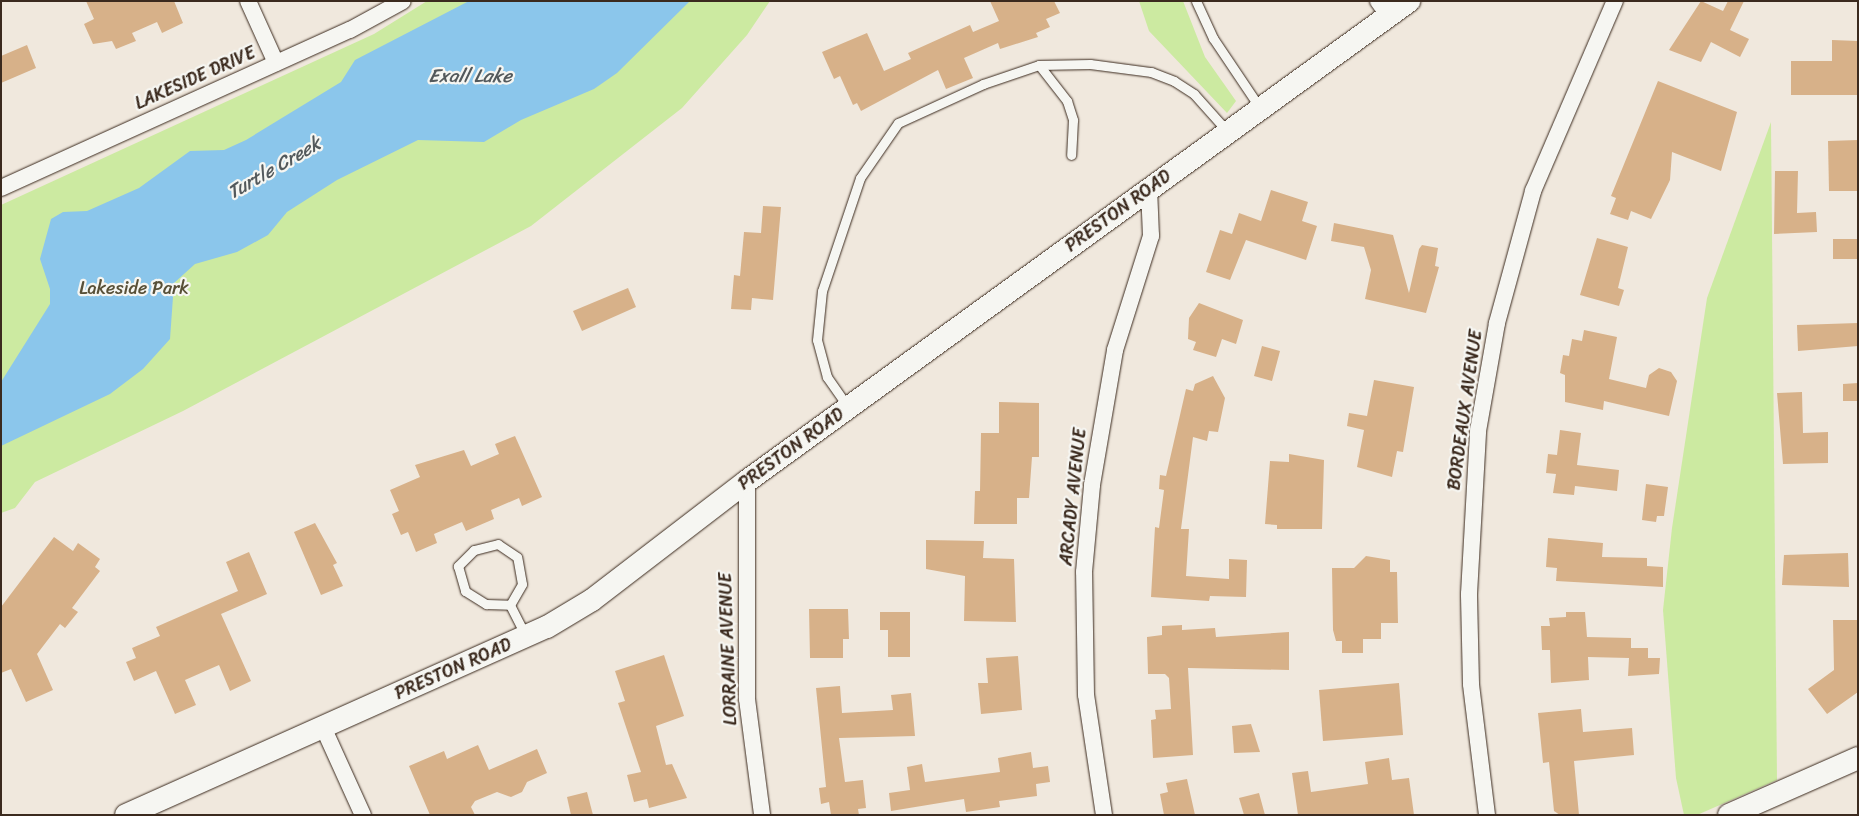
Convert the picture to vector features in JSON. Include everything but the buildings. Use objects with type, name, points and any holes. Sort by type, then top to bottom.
[{"type":"main road","name":"PRESTON ROAD","points":[[126,815],[526,636],[592,600],[746,481],[1228,132],[1384,8],[1408,1]]},
{"type":"main road","points":[[1729,815],[1858,758]]},
{"type":"street","points":[[248,1],[276,63]]},
{"type":"street","name":"LAKESIDE DRIVE","points":[[1,188],[276,63],[403,1]]},
{"type":"street","name":"BORDEAUX AVENUE","points":[[1487,815],[1471,675],[1470,584],[1478,431],[1497,323],[1533,191],[1615,1]]},
{"type":"street","name":"ARCADY AVENUE","points":[[1104,815],[1086,695],[1084,572],[1092,485],[1115,350],[1151,236],[1149,188]]},
{"type":"street","name":"LORRAINE AVENUE","points":[[746,481],[747,699],[762,815]]},
{"type":"street","points":[[323,727],[363,815]]},
{"type":"lane","points":[[1196,1],[1212,38],[1260,108]]},
{"type":"lane","points":[[849,407],[827,377],[817,340],[822,290],[860,178],[898,123],[982,84],[1039,65],[1090,64],[1151,72],[1194,94],[1228,132]]},
{"type":"lane","points":[[1039,65],[1067,101],[1073,120],[1071,155]]},
{"type":"lane","points":[[498,544],[517,557],[522,584],[510,605],[486,604],[465,591],[458,566],[474,550],[498,544]]},
{"type":"lane","points":[[510,605],[526,636]]},
{"type":"green space","name":"Lakeside Park","points":[[427,1],[770,1],[747,35],[682,108],[531,226],[183,411],[35,482],[15,508],[1,513],[1,205],[374,34]]},
{"type":"green space","points":[[1139,1],[1183,1],[1205,57],[1236,101],[1227,113],[1149,31]]},
{"type":"green space","points":[[1771,122],[1777,780],[1697,815],[1684,815],[1676,778],[1663,610],[1672,528],[1707,298]]},
{"type":"water","name":"Exall Lake","points":[[469,1],[690,1],[617,73],[594,89],[521,120],[484,142],[418,140],[337,180],[287,212],[268,235],[237,252],[195,264],[174,283],[170,339],[143,369],[110,394],[1,446],[1,382],[50,304],[50,289],[40,259],[51,219],[63,212],[87,211],[139,188],[190,151],[224,150],[246,140],[341,82],[355,60]]},
{"type":"water label","name":"Turtle Creek","points":[[274,168]]}]
